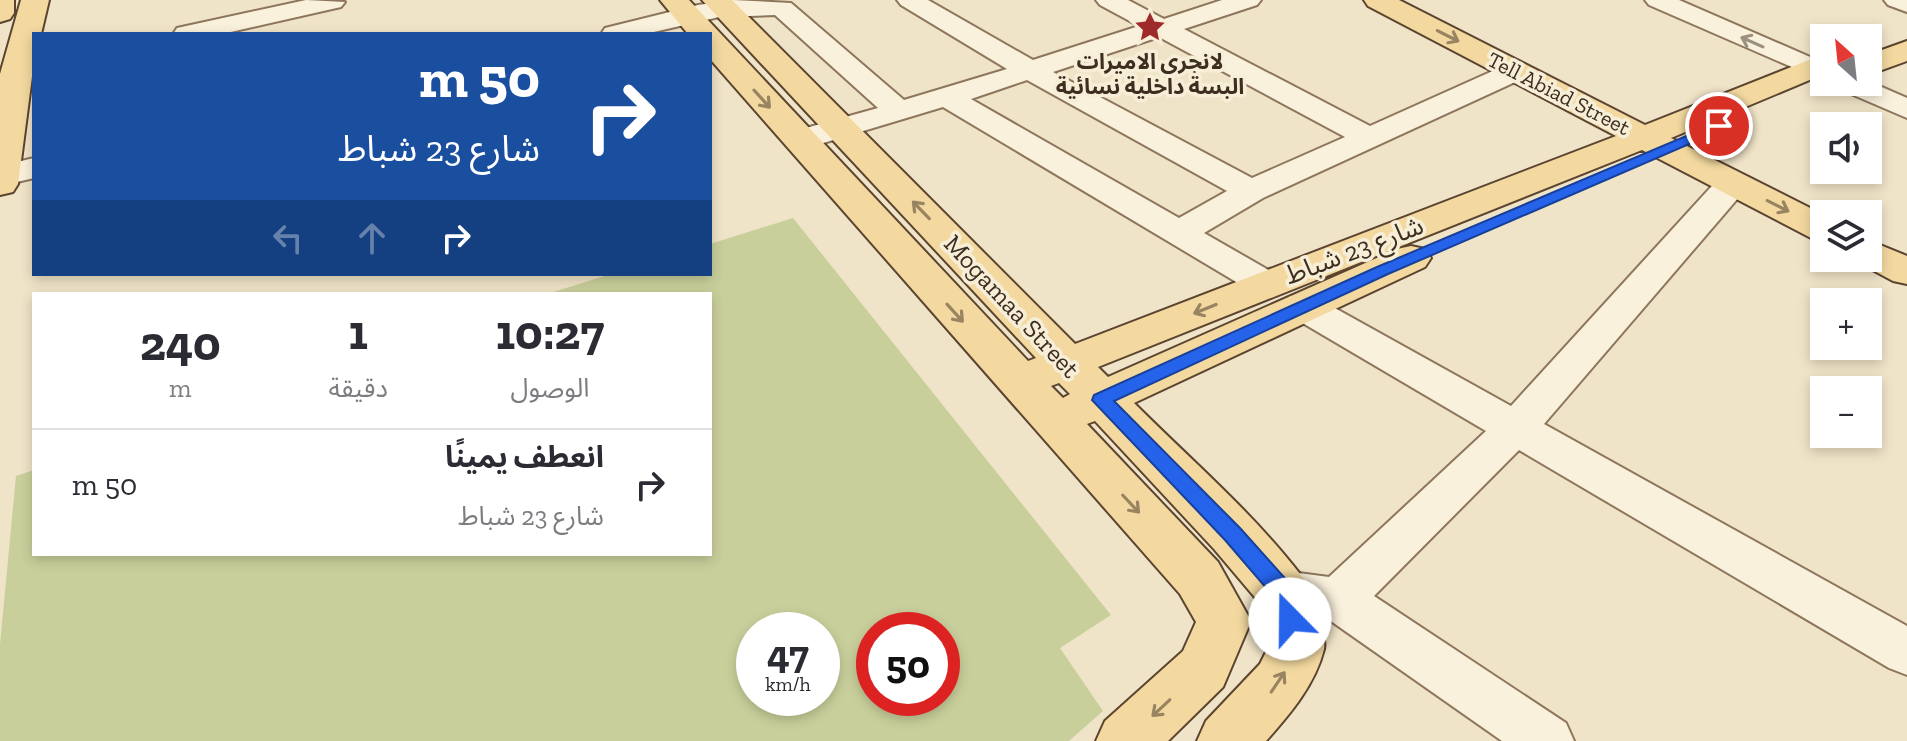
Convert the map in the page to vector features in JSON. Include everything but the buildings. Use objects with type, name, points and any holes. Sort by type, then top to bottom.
[{"type":"main road","points":[[0,0],[0,13]]},
{"type":"main road","points":[[0,179],[17,71],[35,0]]},
{"type":"main road","name":"Tell Abiad Street","points":[[1378,0],[1810,223]]},
{"type":"main road","name":"Mogamaa Street","points":[[703,17],[843,128],[1232,534],[1283,592],[1297,646],[1280,683],[1227,741]]},
{"type":"main road","name":"Mogamaa Street","points":[[703,17],[799,140],[1199,578],[1224,621],[1203,669],[1126,741]]},
{"type":"main road","points":[[1882,39],[1907,29]]},
{"type":"main road","points":[[1882,60],[1907,50]]},
{"type":"main road","name":"شارع 23 شباط","points":[[1018,382],[1066,363],[1284,295],[1810,76]]},
{"type":"main road","points":[[1882,259],[1907,272]]},
{"type":"main road","name":"شارع 23 شباط","points":[[1053,421],[1101,400],[1284,295]]},
{"type":"street","points":[[910,0],[1029,70],[1251,191]]},
{"type":"street","points":[[1109,0],[1368,137]]},
{"type":"street","points":[[799,140],[947,97],[1248,0]]},
{"type":"street","points":[[1658,0],[1810,66]]},
{"type":"street","points":[[1897,0],[1907,4]]},
{"type":"street","points":[[624,32],[759,3],[782,8],[899,111]]},
{"type":"street","points":[[198,32],[335,9]]},
{"type":"street","points":[[1179,233],[1251,191],[1516,71]]},
{"type":"street","points":[[1878,96],[1907,109]]},
{"type":"street","points":[[947,97],[1284,295],[1907,652]]},
{"type":"street","points":[[0,179],[32,169]]},
{"type":"street","points":[[1339,599],[1517,427],[1733,183]]},
{"type":"street","points":[[1283,592],[1339,599],[1547,741]]},
{"type":"green space","points":[[793,218],[1111,615],[1060,648],[1103,711],[1069,741],[0,741],[0,644],[16,476],[32,471],[32,556],[712,556],[712,292],[553,292],[605,276],[712,276],[712,243]]},
{"type":"place","name":"لانجري الاميرات البسة داخلية نسائية","points":[[1150,27]]},
{"type":"route","points":[[1290,619],[1283,592],[1232,534],[1101,400],[1302,306],[1719,126]]}]
